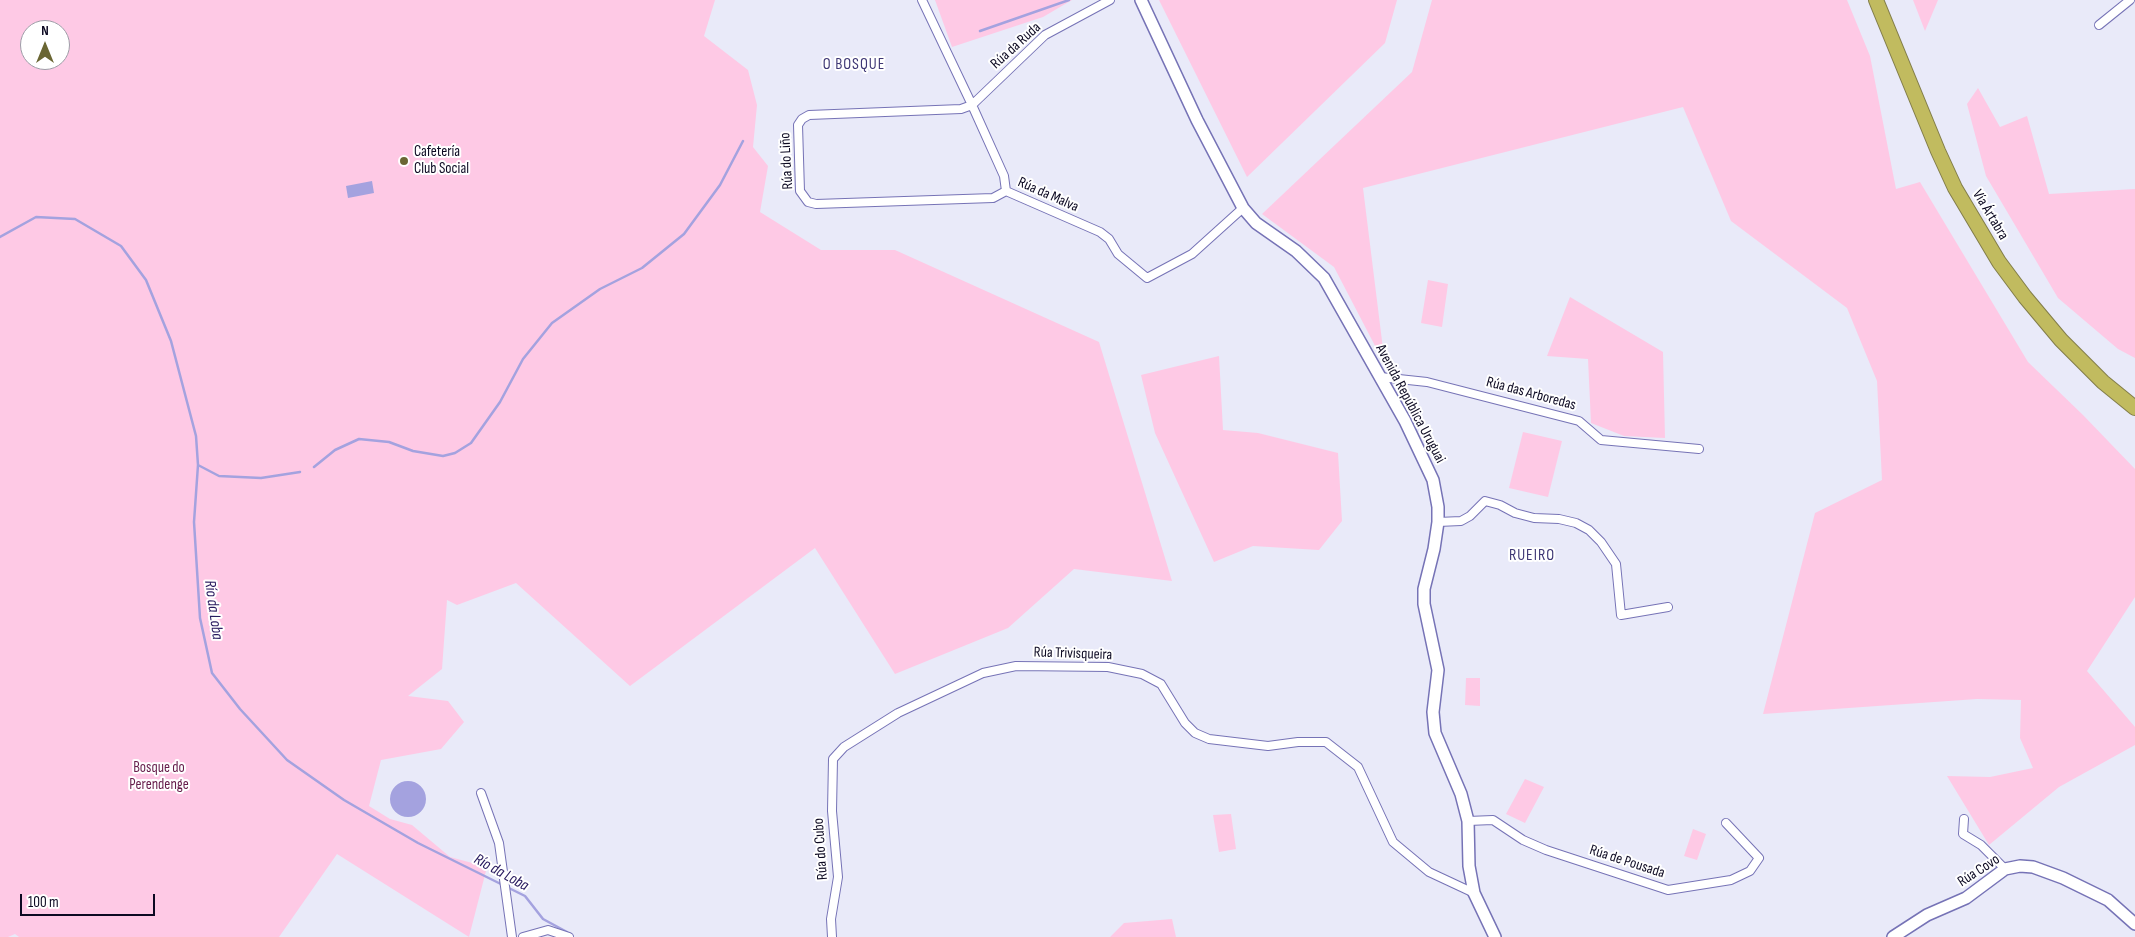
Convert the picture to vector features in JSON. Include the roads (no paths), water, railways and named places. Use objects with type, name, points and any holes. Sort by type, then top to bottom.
[{"type":"highway","name":"Vía Ártabra","points":[[1876,0],[1955,188],[1999,262],[2024,297],[2061,340],[2103,382],[2135,408]]},
{"type":"street","name":"Rúa da Malva","points":[[922,0],[1004,176],[1006,191],[1100,232],[1109,239],[1118,254],[1147,278],[1192,254],[1243,208]]},
{"type":"street","name":"Rúa da Ruda","points":[[972,105],[1045,35],[1110,0]]},
{"type":"street","name":"Avenida República Uruguai","points":[[1141,0],[1197,120],[1243,208],[1256,223],[1296,251],[1324,278],[1405,421],[1433,480],[1438,507],[1438,522],[1434,549],[1424,589],[1426,617],[1436,654],[1438,670],[1432,712],[1434,732],[1461,794],[1468,821],[1468,866],[1474,893],[1495,937]]},
{"type":"street","points":[[2099,25],[2130,0]]},
{"type":"street","name":"Rúa do Liño","points":[[972,105],[961,109],[808,115],[798,125],[800,191],[808,202],[816,204],[993,198],[1006,191]]},
{"type":"street","name":"Rúa das Arboredas","points":[[1380,377],[1427,382],[1579,421],[1601,440],[1699,449]]},
{"type":"street","points":[[1438,522],[1461,521],[1470,516],[1485,501],[1534,518],[1559,519],[1576,523],[1589,530],[1601,542],[1616,564],[1621,615],[1668,607]]},
{"type":"street","name":"Rúa Trivisqueira","points":[[833,759],[844,747],[898,713],[983,673],[1016,666],[1108,667],[1142,674],[1161,684],[1185,723],[1195,734],[1209,739],[1268,746],[1298,742],[1326,742],[1358,767],[1393,842],[1430,872],[1474,893]]},
{"type":"street","name":"Rúa do Cubo","points":[[832,937],[831,919],[838,877],[832,811],[833,759]]},
{"type":"street","points":[[481,793],[498,843],[512,937]]},
{"type":"street","points":[[1964,819],[1963,834],[1981,845],[2005,869]]},
{"type":"street","name":"Rúa de Pousada","points":[[1468,821],[1493,820],[1523,840],[1546,850],[1668,890],[1731,880],[1750,871],[1759,858],[1726,823]]},
{"type":"street","name":"Rúa Covo","points":[[1893,937],[1928,915],[1966,898],[2005,869],[2020,866],[2033,867],[2063,878],[2108,900],[2135,924]]},
{"type":"street","points":[[523,937],[548,930],[569,937]]},
{"type":"water","points":[[372,181],[374,193],[348,198],[346,186]]},
{"type":"water","points":[[408,781],[415,782],[421,786],[425,792],[425,806],[421,812],[415,816],[408,817],[401,816],[395,812],[391,806],[390,799],[391,792],[395,786],[401,782]]},
{"type":"waterway","points":[[980,31],[1069,0]]},
{"type":"waterway","points":[[314,467],[335,450],[359,439],[389,442],[413,451],[443,456],[455,453],[471,443],[500,402],[523,359],[552,323],[600,289],[642,268],[684,234],[720,185],[743,141]]},
{"type":"waterway","name":"Río da Loba","points":[[0,237],[36,217],[75,219],[121,246],[146,280],[171,341],[196,436],[198,465],[194,522],[200,618],[212,673],[240,709],[287,760],[344,800],[418,843],[525,896],[543,919],[567,932]]},
{"type":"waterway","points":[[198,465],[219,476],[261,478],[300,472]]},
{"type":"place","name":"Cafetería Club Social","points":[[404,161]]},
{"type":"district","name":"O BOSQUE","points":[[854,65]]},
{"type":"district","name":"RUEIRO","points":[[1532,556]]},
{"type":"park label","name":"Bosque do Perendenge","points":[[159,776]]}]
